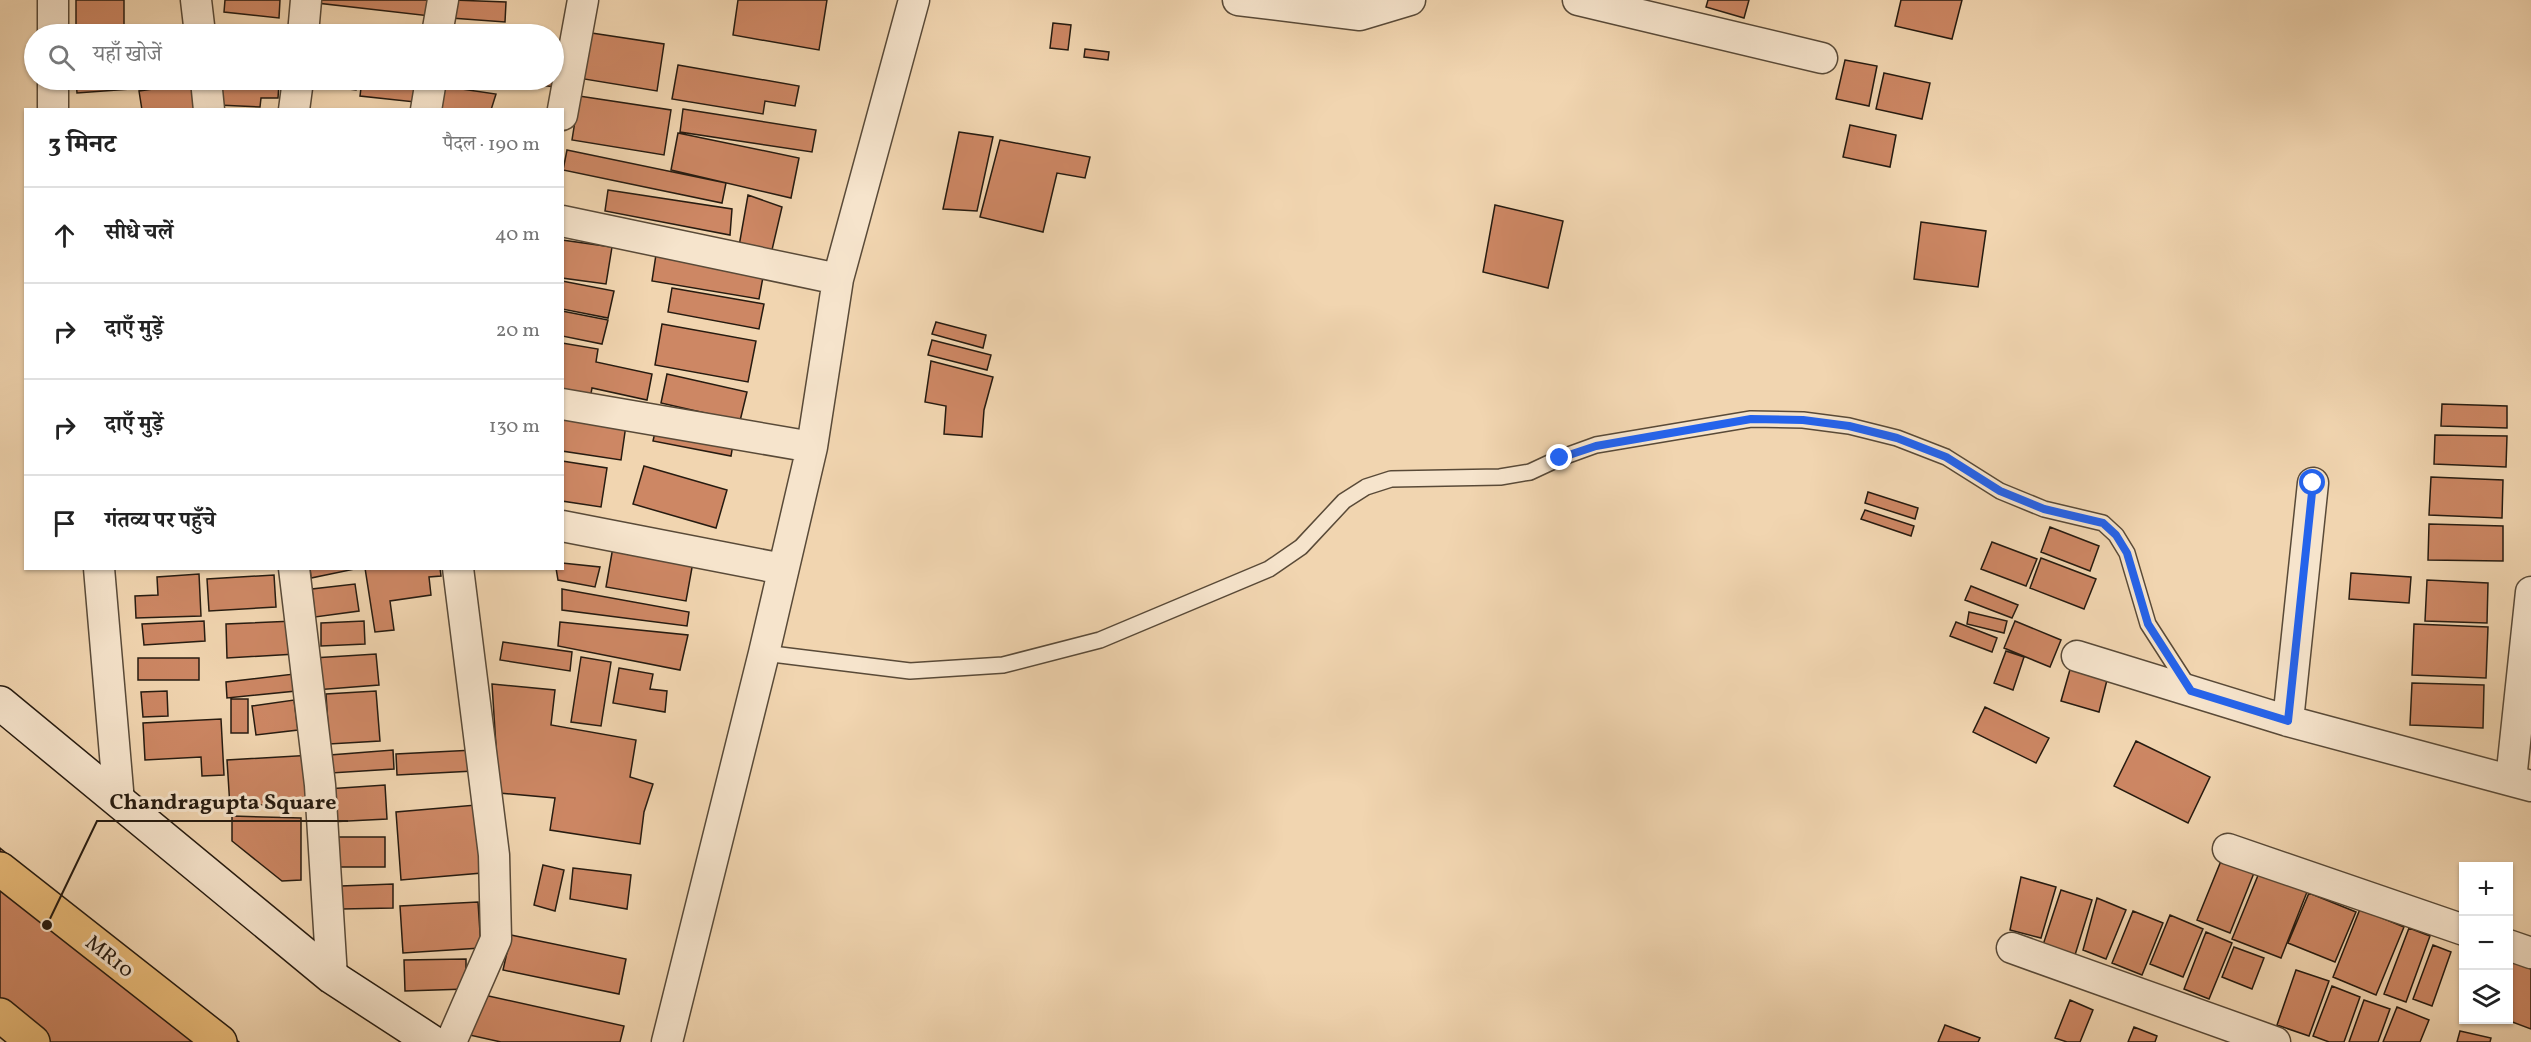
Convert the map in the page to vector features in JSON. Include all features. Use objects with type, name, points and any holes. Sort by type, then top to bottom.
[{"type":"main road","name":"MR10","points":[[0,869],[220,1042]]},
{"type":"main road","points":[[0,1015],[33,1042]]},
{"type":"street","points":[[53,0],[53,24]]},
{"type":"street","points":[[196,0],[199,24]]},
{"type":"street","points":[[304,24],[306,0]]},
{"type":"street","points":[[439,24],[443,0]]},
{"type":"street","points":[[563,108],[583,0]]},
{"type":"street","points":[[667,1042],[764,653],[812,447],[838,279],[914,0]]},
{"type":"street","points":[[1238,0],[1360,15],[1410,0]]},
{"type":"street","points":[[1578,0],[1822,58]]},
{"type":"street","points":[[53,90],[53,108]]},
{"type":"street","points":[[207,90],[209,108]]},
{"type":"street","points":[[294,108],[297,90]]},
{"type":"street","points":[[426,108],[429,90]]},
{"type":"street","points":[[564,221],[838,279]]},
{"type":"street","points":[[564,404],[812,447]]},
{"type":"street","points":[[2288,721],[2313,483]]},
{"type":"street","points":[[564,526],[783,569]]},
{"type":"street","points":[[99,570],[119,802]]},
{"type":"street","points":[[294,570],[320,785],[332,977]]},
{"type":"street","points":[[451,1042],[496,939],[494,855],[458,570]]},
{"type":"street","points":[[2077,656],[2288,721],[2521,783],[2531,592]]},
{"type":"street","points":[[0,703],[332,977],[432,1042]]},
{"type":"street","points":[[2228,849],[2459,929]]},
{"type":"street","points":[[2513,947],[2531,953]]},
{"type":"street","points":[[2012,948],[2275,1042]]},
{"type":"lane","points":[[764,653],[910,671],[1003,665],[1100,640],[1269,569],[1301,548],[1344,501],[1366,487],[1391,479],[1500,477],[1530,472],[1560,458],[1596,446],[1751,419],[1849,426],[1897,438],[1946,457],[2000,491],[2044,509],[2103,523],[2116,535],[2127,553],[2148,624],[2191,691]]},
{"type":"building","points":[[76,0],[124,0],[124,24],[76,24]]},
{"type":"building","points":[[225,0],[280,0],[279,18],[224,12]]},
{"type":"building","points":[[318,0],[432,0],[430,16],[317,3]]},
{"type":"building","points":[[453,0],[506,2],[505,22],[451,18]]},
{"type":"building","points":[[738,0],[827,0],[819,50],[733,35]]},
{"type":"building","points":[[1708,0],[1749,0],[1744,18],[1706,7]]},
{"type":"building","points":[[1901,0],[1962,0],[1952,39],[1895,26]]},
{"type":"building","points":[[1053,23],[1071,25],[1068,50],[1050,48]]},
{"type":"building","points":[[585,32],[664,44],[657,91],[578,78]]},
{"type":"building","points":[[1085,49],[1109,52],[1108,60],[1084,57]]},
{"type":"building","points":[[564,50],[568,51],[564,81]]},
{"type":"building","points":[[1845,60],[1877,66],[1869,106],[1836,99]]},
{"type":"building","points":[[678,65],[799,86],[795,106],[765,101],[763,114],[672,99]]},
{"type":"building","points":[[1884,73],[1930,83],[1922,119],[1876,109]]},
{"type":"building","points":[[77,90],[117,90],[77,93]]},
{"type":"building","points":[[196,90],[199,108],[142,108],[139,91]]},
{"type":"building","points":[[219,90],[279,90],[278,98],[261,98],[260,107],[218,105]]},
{"type":"building","points":[[361,90],[417,90],[415,102],[360,96]]},
{"type":"building","points":[[441,90],[468,90],[496,94],[492,108],[439,108]]},
{"type":"building","points":[[579,96],[671,110],[664,155],[572,140]]},
{"type":"building","points":[[683,109],[816,130],[812,152],[680,132]]},
{"type":"building","points":[[1850,125],[1896,135],[1890,167],[1843,157]]},
{"type":"building","points":[[959,132],[993,137],[977,211],[943,209]]},
{"type":"building","points":[[678,133],[799,158],[791,198],[671,170]]},
{"type":"building","points":[[1000,140],[1090,157],[1085,178],[1057,173],[1043,232],[980,217]]},
{"type":"building","points":[[567,150],[726,183],[722,203],[564,170]]},
{"type":"building","points":[[608,190],[732,209],[730,235],[605,211]]},
{"type":"building","points":[[748,195],[782,207],[772,250],[739,246]]},
{"type":"building","points":[[1495,205],[1563,221],[1548,288],[1483,272]]},
{"type":"building","points":[[1921,222],[1986,231],[1978,287],[1914,279]]},
{"type":"building","points":[[564,240],[612,247],[606,284],[564,278]]},
{"type":"building","points":[[657,248],[765,266],[759,299],[652,281]]},
{"type":"building","points":[[564,281],[614,291],[608,318],[564,309]]},
{"type":"building","points":[[672,288],[764,304],[759,329],[668,312]]},
{"type":"building","points":[[564,311],[608,320],[602,344],[564,336]]},
{"type":"building","points":[[936,322],[986,335],[983,348],[932,334]]},
{"type":"building","points":[[662,324],[756,341],[748,382],[655,365]]},
{"type":"building","points":[[932,340],[991,355],[987,370],[928,355]]},
{"type":"building","points":[[564,343],[598,349],[596,362],[652,374],[647,400],[592,388],[589,404],[564,399]]},
{"type":"building","points":[[931,361],[993,377],[984,410],[982,437],[944,434],[946,406],[925,402]]},
{"type":"building","points":[[667,374],[747,392],[740,421],[661,403]]},
{"type":"building","points":[[2442,404],[2507,406],[2507,428],[2441,426]]},
{"type":"building","points":[[564,409],[627,418],[621,460],[564,451]]},
{"type":"building","points":[[656,428],[733,444],[731,456],[653,441]]},
{"type":"building","points":[[2435,435],[2507,436],[2506,467],[2434,464]]},
{"type":"building","points":[[564,461],[607,468],[601,507],[564,501]]},
{"type":"building","points":[[644,466],[727,490],[716,528],[633,504]]},
{"type":"building","points":[[2431,477],[2503,480],[2502,518],[2429,515]]},
{"type":"building","points":[[1868,492],[1918,508],[1915,519],[1865,503]]},
{"type":"building","points":[[1865,510],[1914,526],[1911,536],[1861,519]]},
{"type":"building","points":[[2429,524],[2503,526],[2503,561],[2428,560]]},
{"type":"building","points":[[2050,527],[2099,546],[2090,571],[2041,552]]},
{"type":"building","points":[[1992,542],[2037,559],[2026,586],[1981,569]]},
{"type":"building","points":[[613,547],[693,562],[686,601],[606,587]]},
{"type":"building","points":[[2041,558],[2096,579],[2084,609],[2030,588]]},
{"type":"building","points":[[564,563],[600,567],[595,587],[558,580],[556,570],[564,570]]},
{"type":"building","points":[[310,570],[350,570],[311,578]]},
{"type":"building","points":[[365,570],[440,570],[441,576],[429,577],[431,595],[390,601],[394,630],[375,632]]},
{"type":"building","points":[[2351,573],[2411,577],[2409,603],[2349,599]]},
{"type":"building","points":[[199,574],[201,616],[136,618],[135,596],[158,595],[157,577]]},
{"type":"building","points":[[274,575],[276,607],[209,611],[207,579]]},
{"type":"building","points":[[2427,580],[2488,583],[2487,623],[2425,621]]},
{"type":"building","points":[[355,584],[359,611],[315,617],[312,589]]},
{"type":"building","points":[[1971,586],[2018,605],[2012,618],[1965,600]]},
{"type":"building","points":[[562,589],[689,612],[687,626],[562,610]]},
{"type":"building","points":[[1969,612],[2007,621],[2004,633],[1967,624]]},
{"type":"building","points":[[204,621],[205,641],[144,645],[142,624]]},
{"type":"building","points":[[294,621],[296,654],[227,658],[226,624]]},
{"type":"building","points":[[364,621],[365,644],[321,646],[321,623]]},
{"type":"building","points":[[2015,621],[2061,640],[2050,667],[2004,648]]},
{"type":"building","points":[[560,622],[688,635],[680,670],[558,646]]},
{"type":"building","points":[[1956,622],[1997,638],[1992,652],[1950,636]]},
{"type":"building","points":[[2414,624],[2488,627],[2486,678],[2412,675]]},
{"type":"building","points":[[503,642],[572,652],[570,671],[500,660]]},
{"type":"building","points":[[2006,651],[2024,657],[2013,690],[1994,683]]},
{"type":"building","points":[[376,654],[379,685],[315,690],[313,658]]},
{"type":"building","points":[[581,657],[611,662],[601,726],[571,722]]},
{"type":"building","points":[[138,658],[199,658],[199,680],[138,680]]},
{"type":"building","points":[[2071,666],[2108,676],[2099,712],[2061,701]]},
{"type":"building","points":[[619,668],[653,674],[650,689],[667,691],[665,712],[613,703]]},
{"type":"building","points":[[294,674],[296,691],[227,698],[226,682]]},
{"type":"building","points":[[2412,683],[2484,685],[2483,728],[2410,725]]},
{"type":"building","points":[[492,684],[555,690],[551,725],[636,740],[630,777],[653,784],[644,812],[640,844],[550,830],[555,798],[499,793]]},
{"type":"building","points":[[167,691],[168,716],[143,717],[141,692]]},
{"type":"building","points":[[376,691],[380,741],[329,744],[326,694]]},
{"type":"building","points":[[231,699],[248,699],[248,733],[231,733]]},
{"type":"building","points":[[294,700],[298,730],[256,735],[252,706]]},
{"type":"building","points":[[1985,707],[2049,738],[2036,763],[1973,732]]},
{"type":"building","points":[[221,719],[224,775],[202,776],[201,757],[145,760],[143,723]]},
{"type":"building","points":[[2136,741],[2210,777],[2188,823],[2114,786]]},
{"type":"building","points":[[393,750],[394,769],[331,773],[330,755]]},
{"type":"building","points":[[474,750],[474,771],[397,775],[396,754]]},
{"type":"building","points":[[313,755],[315,802],[230,807],[227,760]]},
{"type":"building","points":[[385,785],[387,819],[329,822],[327,789]]},
{"type":"building","points":[[476,805],[482,873],[401,880],[396,812]]},
{"type":"building","points":[[232,816],[301,818],[301,880],[282,881],[232,841]]},
{"type":"building","points":[[330,837],[385,837],[385,867],[330,867]]},
{"type":"building","points":[[0,848],[239,1042],[50,1042],[0,1001]]},
{"type":"building","points":[[2221,861],[2254,873],[2230,933],[2197,920]]},
{"type":"building","points":[[543,865],[564,870],[555,911],[534,905]]},
{"type":"building","points":[[573,868],[631,875],[627,909],[570,899]]},
{"type":"building","points":[[2259,873],[2307,892],[2281,958],[2232,939]]},
{"type":"building","points":[[2021,877],[2056,887],[2041,938],[2010,930]]},
{"type":"building","points":[[393,884],[393,908],[342,909],[341,886]]},
{"type":"building","points":[[2061,890],[2092,900],[2075,955],[2043,945]]},
{"type":"building","points":[[2309,893],[2356,912],[2335,962],[2288,943]]},
{"type":"building","points":[[2097,898],[2126,910],[2106,959],[2083,950]]},
{"type":"building","points":[[478,902],[481,948],[403,953],[400,906]]},
{"type":"building","points":[[2360,909],[2404,927],[2376,995],[2333,977]]},
{"type":"building","points":[[2133,911],[2163,923],[2142,975],[2112,963]]},
{"type":"building","points":[[2170,915],[2203,929],[2183,977],[2150,964]]},
{"type":"building","points":[[2409,928],[2430,936],[2406,1002],[2384,994]]},
{"type":"building","points":[[2206,932],[2232,943],[2209,999],[2184,989]]},
{"type":"building","points":[[511,935],[626,959],[619,994],[503,970]]},
{"type":"building","points":[[2433,945],[2451,952],[2432,1006],[2413,999]]},
{"type":"building","points":[[2234,947],[2264,958],[2252,989],[2222,977]]},
{"type":"building","points":[[466,959],[466,989],[405,991],[404,960]]},
{"type":"building","points":[[2513,962],[2531,969],[2531,1029],[2513,1022]]},
{"type":"building","points":[[2296,970],[2329,981],[2309,1036],[2277,1025]]},
{"type":"building","points":[[2332,986],[2360,997],[2344,1042],[2329,1042],[2313,1036]]},
{"type":"building","points":[[475,993],[624,1026],[620,1042],[501,1042],[465,1034]]},
{"type":"building","points":[[2070,1000],[2093,1010],[2080,1042],[2067,1042],[2055,1038]]},
{"type":"building","points":[[2364,1000],[2390,1009],[2378,1042],[2349,1042]]},
{"type":"building","points":[[2397,1007],[2429,1020],[2420,1042],[2383,1042]]},
{"type":"building","points":[[1945,1025],[1980,1038],[1978,1042],[1938,1042]]},
{"type":"building","points":[[2134,1027],[2157,1036],[2155,1042],[2128,1042]]},
{"type":"building","points":[[2460,1031],[2491,1038],[2490,1042],[2457,1042]]},
{"type":"place","name":"Chandragupta Square","points":[[47,925]]},
{"type":"route","points":[[1560,458],[1596,446],[1751,419],[1803,420],[1849,426],[1897,438],[1946,457],[2000,491],[2044,509],[2103,523],[2116,535],[2127,553],[2148,624],[2191,691],[2288,721],[2313,483]]}]
